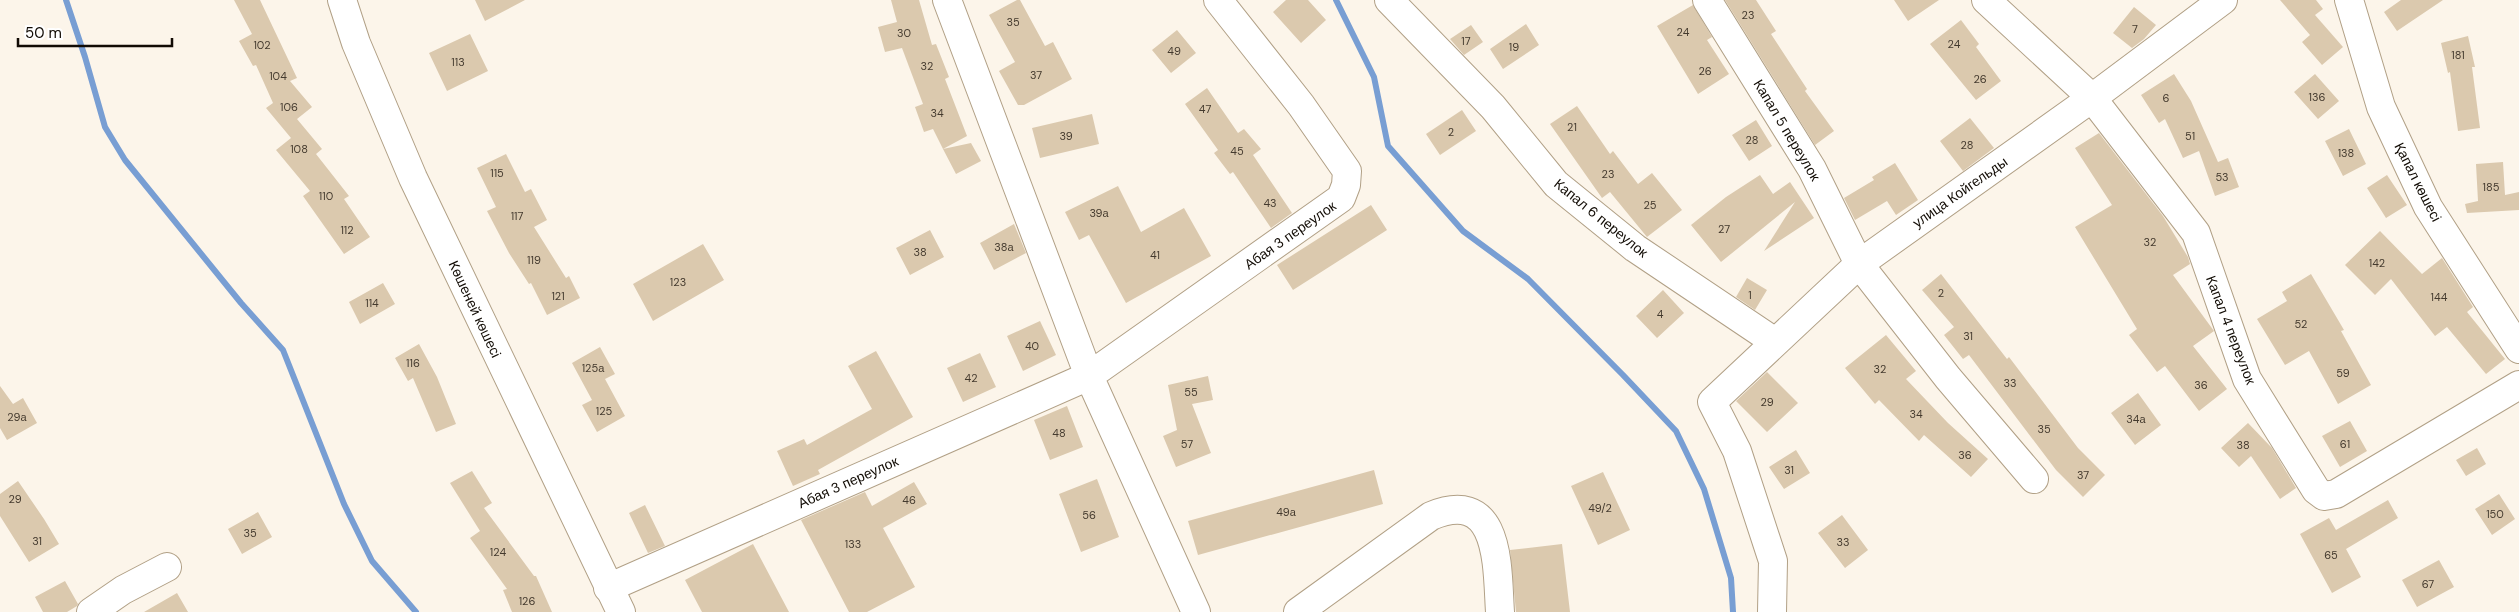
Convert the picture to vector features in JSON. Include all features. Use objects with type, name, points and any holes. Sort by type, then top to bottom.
[{"type":"street","name":"Көшеней көшесі","points":[[342,0],[356,43],[413,178],[621,612]]},
{"type":"street","points":[[947,0],[1089,376],[1196,612]]},
{"type":"street","name":"Абая 3 переулок","points":[[608,588],[1089,376],[1341,198],[1346,185],[1347,171],[1301,106],[1218,0]]},
{"type":"street","name":"Капал 6 переулок","points":[[1389,0],[1493,106],[1556,184],[1635,248],[1775,342]]},
{"type":"street","name":"Капал 5 переулок","points":[[1707,0],[1812,169],[1859,264],[1948,378],[2034,479]]},
{"type":"street","name":"Капал 4 переулок","points":[[1986,0],[2092,98],[2196,233],[2247,379],[2316,490],[2324,496],[2336,494],[2519,385]]},
{"type":"street","name":"улица Койгельды","points":[[1772,612],[1773,561],[1737,451],[1712,402],[1859,264],[2092,98],[2223,0]]},
{"type":"street","name":"Қапал көшесі","points":[[2349,0],[2382,107],[2428,206],[2519,349]]},
{"type":"street","points":[[1298,612],[1431,516],[1448,509],[1464,509],[1477,516],[1493,539],[1500,612]]},
{"type":"street","points":[[92,612],[123,590],[167,567]]},
{"type":"building","points":[[234,0],[260,0],[297,78],[290,81],[312,107],[297,119],[322,149],[316,154],[349,196],[344,199],[370,237],[344,254],[303,196],[310,191],[276,150],[291,138],[266,108],[273,103],[256,65],[253,66],[239,41],[252,34]]},
{"type":"building","points":[[475,0],[525,0],[485,21]]},
{"type":"building","points":[[891,0],[919,0],[932,45],[936,44],[949,77],[945,79],[967,136],[943,149],[933,129],[924,132],[915,107],[923,104],[902,48],[885,52],[878,27],[897,22]]},
{"type":"building","points":[[1020,0],[1045,46],[1053,42],[1072,79],[1024,105],[1018,105],[999,71],[1015,62],[989,15]]},
{"type":"building","points":[[1286,0],[1308,0],[1326,20],[1301,43],[1273,12]]},
{"type":"building","points":[[1725,0],[1756,0],[1776,31],[1771,34],[1807,89],[1805,91],[1834,131],[1815,145]]},
{"type":"building","points":[[1894,0],[1939,0],[1908,21]]},
{"type":"building","points":[[2280,0],[2316,0],[2323,9],[2315,15],[2343,47],[2322,65],[2302,42],[2310,35]]},
{"type":"building","points":[[2401,0],[2443,0],[2397,31],[2384,12]]},
{"type":"building","points":[[1693,5],[1712,37],[1707,40],[1729,74],[1698,94],[1657,26]]},
{"type":"building","points":[[2134,7],[2156,25],[2144,39],[2132,48],[2113,33]]},
{"type":"building","points":[[1961,20],[1979,44],[1976,47],[2001,81],[1976,100],[1930,44]]},
{"type":"building","points":[[1526,24],[1539,45],[1503,69],[1490,49]]},
{"type":"building","points":[[1471,25],[1483,42],[1464,55],[1450,39]]},
{"type":"building","points":[[1177,30],[1196,53],[1171,73],[1152,50]]},
{"type":"building","points":[[470,34],[488,71],[447,91],[429,53]]},
{"type":"building","points":[[2468,36],[2475,67],[2472,67],[2480,128],[2458,131],[2450,72],[2448,73],[2441,43]]},
{"type":"building","points":[[2174,74],[2191,101],[2218,162],[2228,158],[2239,187],[2215,196],[2199,151],[2183,158],[2165,119],[2159,123],[2141,95]]},
{"type":"building","points":[[2315,74],[2339,101],[2318,119],[2294,92]]},
{"type":"building","points":[[1207,88],[1238,133],[1244,129],[1261,149],[1253,155],[1292,213],[1271,228],[1233,172],[1230,174],[1214,153],[1218,150],[1185,104]]},
{"type":"building","points":[[1577,106],[1610,154],[1613,151],[1638,184],[1652,173],[1682,210],[1647,237],[1610,192],[1602,198],[1550,124]]},
{"type":"building","points":[[1462,110],[1476,131],[1440,155],[1426,134]]},
{"type":"building","points":[[1092,114],[1099,144],[1040,158],[1032,128]]},
{"type":"building","points":[[1970,118],[1994,148],[1963,171],[1940,141]]},
{"type":"building","points":[[1756,120],[1772,146],[1749,161],[1732,135]]},
{"type":"building","points":[[2349,129],[2366,164],[2343,176],[2325,141]]},
{"type":"building","points":[[2099,133],[2163,216],[2188,257],[2190,264],[2173,275],[2214,331],[2193,346],[2227,389],[2199,411],[2165,366],[2157,372],[2129,335],[2137,329],[2075,227],[2112,205],[2075,148]]},
{"type":"building","points":[[971,143],[981,161],[956,174],[943,149]]},
{"type":"building","points":[[506,154],[525,192],[531,189],[547,220],[534,227],[566,278],[569,276],[580,298],[547,315],[531,283],[529,284],[509,253],[487,211],[496,207],[477,168]]},
{"type":"building","points":[[2503,162],[2505,195],[2519,192],[2519,210],[2467,213],[2465,204],[2478,201],[2476,164]]},
{"type":"building","points":[[1895,163],[1918,200],[1896,215],[1887,201],[1855,220],[1844,198],[1874,180],[1872,177]]},
{"type":"building","points":[[1760,175],[1773,194],[1790,182],[1814,218],[1764,251],[1795,202],[1721,262],[1691,225],[1726,197]]},
{"type":"building","points":[[2387,175],[2407,205],[2386,218],[2367,188]]},
{"type":"building","points":[[1118,186],[1141,232],[1184,208],[1211,256],[1126,303],[1089,235],[1079,240],[1065,212]]},
{"type":"building","points":[[1371,205],[1387,230],[1293,290],[1277,265]]},
{"type":"building","points":[[1014,224],[1026,253],[994,270],[980,243]]},
{"type":"building","points":[[930,230],[944,257],[910,275],[896,248]]},
{"type":"building","points":[[2380,231],[2422,274],[2442,258],[2473,307],[2467,312],[2505,359],[2486,374],[2447,327],[2435,336],[2391,279],[2375,295],[2345,265]]},
{"type":"building","points":[[703,244],[724,280],[653,321],[633,284]]},
{"type":"building","points":[[1941,274],[2007,359],[2009,357],[2078,448],[2105,475],[2083,497],[2056,470],[1969,355],[1963,359],[1944,335],[1954,327],[1922,290]]},
{"type":"building","points":[[2311,274],[2344,330],[2341,331],[2371,385],[2338,404],[2309,351],[2285,365],[2257,319],[2287,301],[2282,292]]},
{"type":"building","points":[[1747,278],[1767,290],[1755,310],[1736,297]]},
{"type":"building","points":[[383,283],[395,304],[360,324],[349,302]]},
{"type":"building","points":[[1663,290],[1684,313],[1657,338],[1636,316]]},
{"type":"building","points":[[1040,321],[1056,355],[1023,371],[1007,336]]},
{"type":"building","points":[[1886,335],[1916,371],[1906,379],[1948,423],[1988,459],[1971,477],[1924,435],[1919,441],[1879,400],[1875,404],[1845,368]]},
{"type":"building","points":[[419,344],[437,377],[456,424],[436,432],[413,378],[408,381],[395,358]]},
{"type":"building","points":[[600,347],[615,374],[605,379],[625,416],[597,432],[582,405],[592,400],[572,363]]},
{"type":"building","points":[[876,351],[913,417],[818,470],[820,474],[793,486],[777,451],[804,439],[807,445],[872,409],[848,366]]},
{"type":"building","points":[[980,353],[996,387],[963,402],[947,368]]},
{"type":"building","points":[[1767,372],[1798,403],[1767,432],[1736,401]]},
{"type":"building","points":[[1208,376],[1213,400],[1192,404],[1211,453],[1176,467],[1163,436],[1177,430],[1168,385]]},
{"type":"building","points":[[0,386],[13,404],[23,398],[37,423],[7,440],[0,428]]},
{"type":"building","points":[[2138,393],[2161,425],[2135,445],[2111,413]]},
{"type":"building","points":[[1067,406],[1083,447],[1050,460],[1034,420]]},
{"type":"building","points":[[2350,421],[2367,451],[2340,467],[2322,436]]},
{"type":"building","points":[[2248,423],[2272,448],[2296,488],[2280,499],[2251,456],[2239,467],[2221,448]]},
{"type":"building","points":[[2477,448],[2486,464],[2466,476],[2456,460]]},
{"type":"building","points":[[1796,450],[1810,473],[1784,489],[1769,467]]},
{"type":"building","points":[[1374,470],[1383,504],[1198,555],[1188,521]]},
{"type":"building","points":[[472,471],[492,503],[484,508],[534,576],[536,576],[552,612],[512,612],[503,590],[507,589],[470,538],[480,531],[450,483]]},
{"type":"building","points":[[1603,472],[1630,530],[1598,545],[1571,486]]},
{"type":"building","points":[[1097,479],[1119,537],[1081,552],[1059,494]]},
{"type":"building","points":[[18,481],[59,544],[29,562],[0,516],[0,494]]},
{"type":"building","points":[[914,482],[927,504],[883,528],[915,587],[867,612],[849,612],[801,520],[865,492],[872,506]]},
{"type":"building","points":[[2499,494],[2515,519],[2492,535],[2475,509]]},
{"type":"building","points":[[2388,500],[2398,518],[2346,549],[2361,577],[2332,593],[2300,534],[2329,518],[2336,530]]},
{"type":"building","points":[[645,505],[665,546],[648,553],[629,513]]},
{"type":"building","points":[[258,512],[272,537],[242,554],[228,529]]},
{"type":"building","points":[[1842,515],[1868,550],[1845,568],[1818,533]]},
{"type":"building","points":[[753,544],[789,612],[702,612],[685,580]]},
{"type":"building","points":[[1562,544],[1570,612],[1516,612],[1510,550]]},
{"type":"building","points":[[2439,560],[2454,587],[2417,607],[2402,580]]},
{"type":"building","points":[[65,581],[78,604],[77,606],[67,612],[43,612],[35,597]]},
{"type":"building","points":[[177,593],[188,612],[144,612]]},
{"type":"waterway","points":[[66,0],[105,127],[125,160],[241,303],[283,350],[344,504],[372,561],[416,612]]},
{"type":"waterway","points":[[1336,0],[1374,77],[1388,146],[1463,231],[1528,279],[1676,431],[1704,489],[1731,578],[1733,612]]}]
